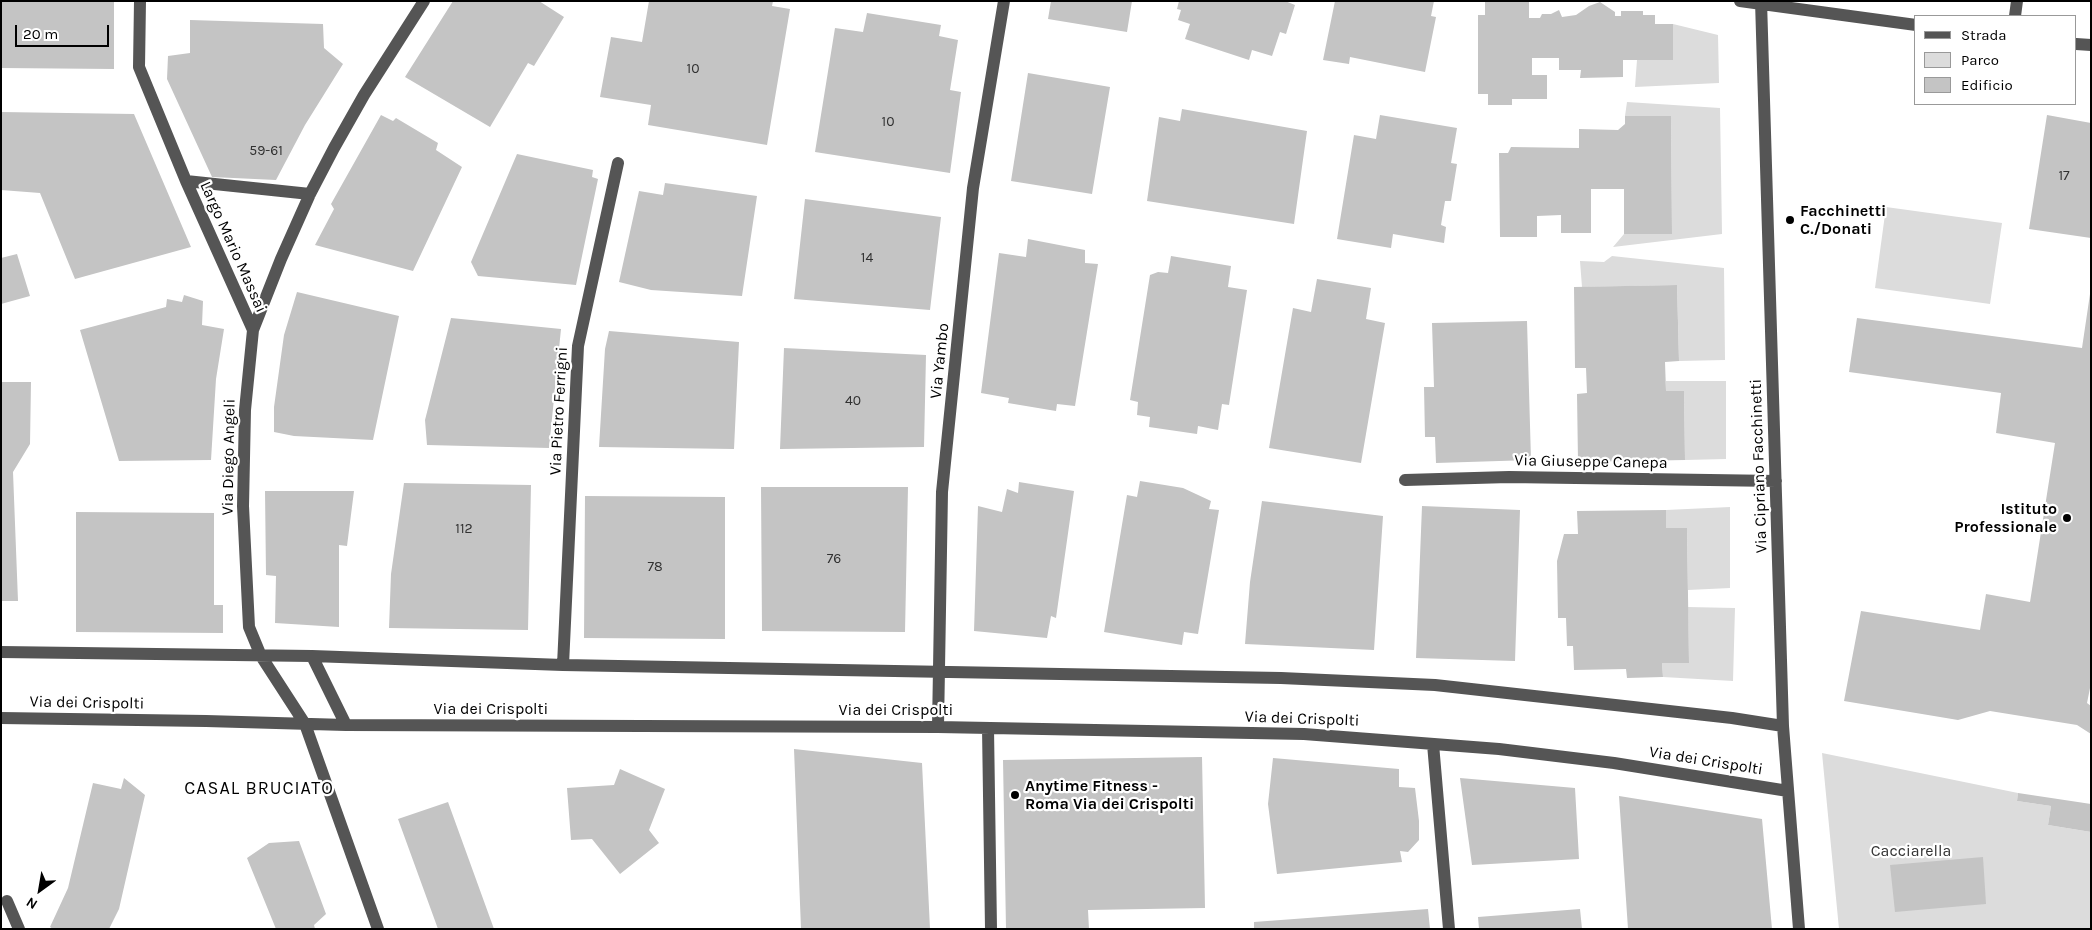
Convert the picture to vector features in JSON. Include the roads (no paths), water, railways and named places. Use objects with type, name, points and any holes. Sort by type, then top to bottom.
[{"type":"street","points":[[140,1],[139,67],[186,181]]},
{"type":"street","name":"Via Diego Angeli","points":[[378,929],[305,724],[262,656],[249,627],[243,506],[245,410],[253,330],[281,259],[310,194],[364,95],[424,1]]},
{"type":"street","name":"Via Yambo","points":[[938,727],[942,492],[973,188],[1004,1]]},
{"type":"street","points":[[1740,1],[1914,25]]},
{"type":"street","points":[[2015,15],[2016,1]]},
{"type":"street","name":"Via Cipriano Facchinetti","points":[[1761,3],[1783,726],[1799,929]]},
{"type":"street","points":[[2077,44],[2091,45]]},
{"type":"street","name":"Via Pietro Ferrigni","points":[[563,665],[578,346],[618,163]]},
{"type":"street","name":"Largo Mario Massai","points":[[186,181],[310,194]]},
{"type":"street","name":"Largo Mario Massai","points":[[186,181],[253,330]]},
{"type":"street","name":"Via Giuseppe Canepa","points":[[1405,480],[1509,477],[1776,481]]},
{"type":"street","points":[[1,652],[312,656],[563,665],[1281,678],[1435,685],[1732,718],[1783,726]]},
{"type":"street","points":[[312,656],[346,725]]},
{"type":"street","name":"Via dei Crispolti","points":[[1,718],[346,725],[938,727],[1304,734],[1483,747],[1614,763],[1788,791]]},
{"type":"street","points":[[988,728],[991,929]]},
{"type":"street","points":[[1433,744],[1449,929]]},
{"type":"street","points":[[7,901],[19,929]]},
{"type":"place","name":"Facchinetti C./Donati","points":[[1790,220]]},
{"type":"place","name":"Istituto Professionale","points":[[2067,518]]},
{"type":"place","name":"Anytime Fitness - Roma Via dei Crispolti","points":[[1015,795]]},
{"type":"district","name":"CASAL BRUCIATO","points":[[259,789]]},
{"type":"park label","name":"Cacciarella","points":[[1911,851]]}]
